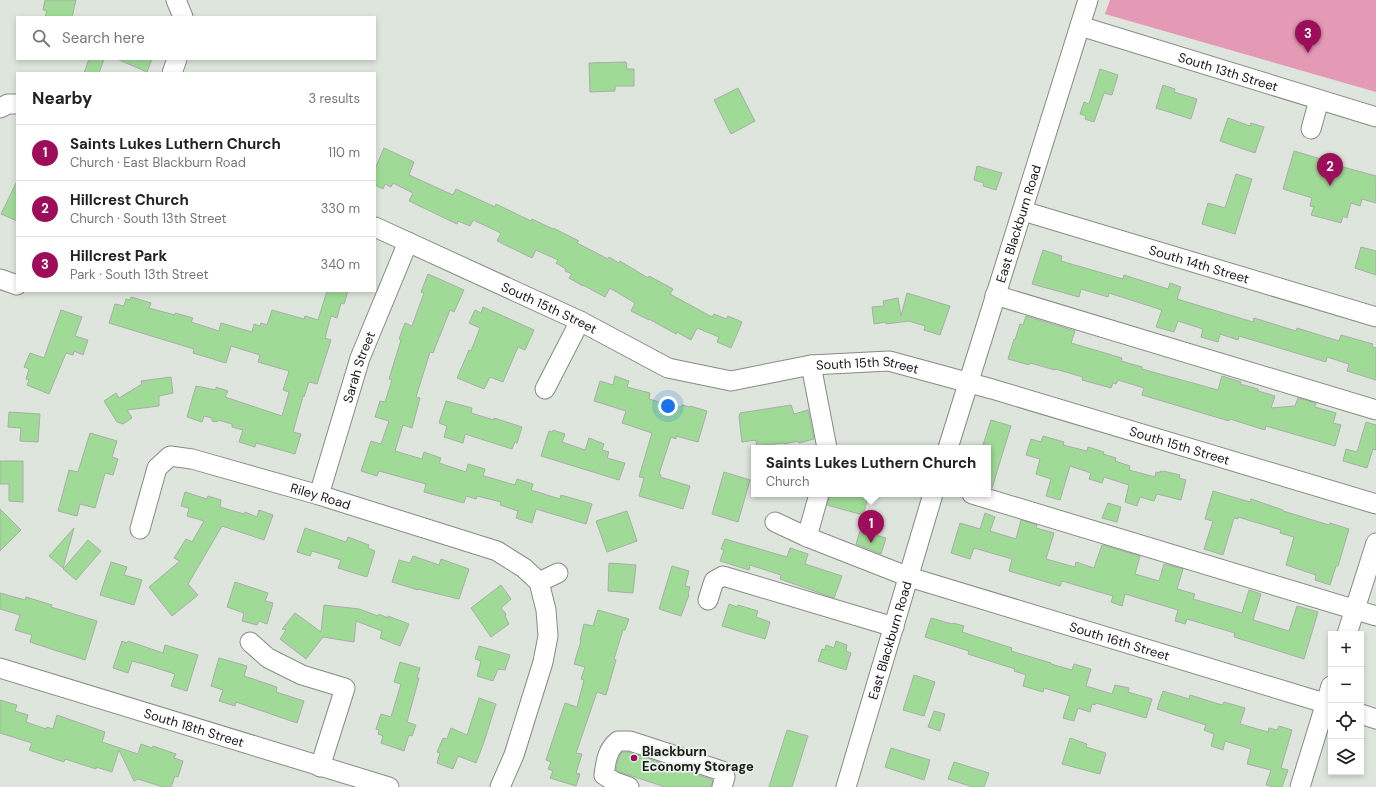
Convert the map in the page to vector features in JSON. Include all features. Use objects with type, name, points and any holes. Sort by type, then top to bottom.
[{"type":"street","points":[[176,0],[183,16]]},
{"type":"street","name":"East Blackburn Road","points":[[949,445],[1088,0]]},
{"type":"street","name":"South 13th Street","points":[[1080,26],[1376,117]]},
{"type":"street","points":[[172,72],[177,60]]},
{"type":"street","points":[[1311,129],[1319,100]]},
{"type":"street","name":"South 14th Street","points":[[1023,211],[1376,317]]},
{"type":"street","name":"South 15th Street","points":[[376,227],[580,321],[668,368],[731,381],[811,365],[890,361],[1376,504]]},
{"type":"street","name":"Sarah Street","points":[[319,496],[360,358],[408,242]]},
{"type":"street","points":[[0,279],[16,285]]},
{"type":"street","points":[[995,295],[1376,410]]},
{"type":"street","points":[[545,389],[580,321]]},
{"type":"street","points":[[811,365],[826,445]]},
{"type":"street","name":"Riley Road","points":[[140,529],[157,468],[170,456],[192,459],[319,496],[497,551],[524,568],[539,582]]},
{"type":"street","points":[[807,537],[818,497]]},
{"type":"street","name":"East Blackburn Road","points":[[846,787],[932,497]]},
{"type":"street","points":[[982,497],[1376,616]]},
{"type":"street","name":"South 16th Street","points":[[775,522],[807,537],[908,577],[1328,698]]},
{"type":"street","points":[[1348,631],[1376,543]]},
{"type":"street","points":[[500,787],[514,755],[543,662],[548,636],[546,610],[539,582],[558,572]]},
{"type":"street","points":[[708,600],[714,581],[723,576],[894,627]]},
{"type":"street","points":[[250,642],[268,658],[295,671],[345,688],[320,767]]},
{"type":"street","name":"South 18th Street","points":[[0,668],[389,787]]},
{"type":"street","points":[[1300,787],[1328,701]]},
{"type":"street","points":[[1364,715],[1376,719]]},
{"type":"street","points":[[629,787],[615,782],[604,775],[605,765],[611,747],[618,741],[630,741],[722,771],[726,777],[722,787]]},
{"type":"shaded area","points":[[1110,0],[1376,0],[1376,92],[1105,14]]},
{"type":"building","points":[[45,0],[76,0],[72,16],[45,16],[47,11],[43,10]]},
{"type":"building","points":[[89,60],[104,60],[99,72],[84,72]]},
{"type":"building","points":[[119,60],[152,60],[147,72]]},
{"type":"building","points":[[626,62],[627,69],[634,69],[634,86],[615,86],[615,91],[590,92],[589,63]]},
{"type":"building","points":[[1100,69],[1118,75],[1112,95],[1104,93],[1094,122],[1085,119],[1086,116],[1080,114],[1084,102],[1089,104]]},
{"type":"building","points":[[1163,85],[1175,89],[1174,92],[1197,99],[1191,119],[1156,108]]},
{"type":"building","points":[[738,88],[755,121],[731,134],[714,100]]},
{"type":"building","points":[[1228,118],[1250,126],[1251,123],[1264,127],[1255,153],[1220,141]]},
{"type":"building","points":[[384,148],[414,162],[409,175],[453,195],[456,189],[495,207],[496,204],[531,221],[532,219],[553,228],[579,241],[577,243],[608,259],[609,257],[619,263],[620,261],[648,278],[649,276],[673,289],[670,294],[712,317],[714,314],[726,319],[728,316],[742,322],[731,348],[717,342],[719,337],[697,328],[691,340],[677,332],[676,334],[631,311],[635,303],[610,288],[605,297],[569,278],[572,274],[565,271],[566,269],[556,263],[558,260],[536,250],[532,258],[497,241],[501,233],[473,220],[470,226],[458,221],[457,224],[409,201],[413,193],[393,183],[391,187],[385,184],[383,189],[376,186],[376,167]]},
{"type":"building","points":[[1294,151],[1321,159],[1321,161],[1376,176],[1376,203],[1362,199],[1360,206],[1351,203],[1347,218],[1343,216],[1341,223],[1311,215],[1314,207],[1310,206],[1312,198],[1283,189]]},
{"type":"building","points":[[977,166],[1002,173],[996,190],[983,186],[984,183],[974,180]]},
{"type":"building","points":[[1236,174],[1252,179],[1235,234],[1202,224],[1208,203],[1225,208]]},
{"type":"building","points":[[16,183],[16,221],[1,214]]},
{"type":"building","points":[[1361,247],[1376,251],[1376,275],[1355,268]]},
{"type":"building","points":[[1043,250],[1062,256],[1061,261],[1123,279],[1124,275],[1168,289],[1170,283],[1181,287],[1177,299],[1253,322],[1254,318],[1296,331],[1297,328],[1339,341],[1341,335],[1373,344],[1372,347],[1376,348],[1376,380],[1347,371],[1349,364],[1327,357],[1326,362],[1239,336],[1238,340],[1220,334],[1218,342],[1201,337],[1203,329],[1178,321],[1174,332],[1156,327],[1162,310],[1109,293],[1108,297],[1081,289],[1079,297],[1032,284]]},
{"type":"building","points":[[428,274],[464,290],[454,312],[450,310],[433,353],[430,352],[416,397],[420,398],[412,428],[403,425],[395,451],[422,459],[424,452],[441,458],[439,463],[466,472],[468,464],[485,469],[483,476],[515,485],[517,479],[533,484],[531,490],[560,499],[561,495],[592,504],[586,524],[536,509],[532,523],[516,518],[518,511],[500,505],[501,502],[477,496],[476,499],[466,496],[464,503],[424,492],[426,484],[379,471],[377,476],[361,471],[371,441],[381,444],[389,421],[375,417],[380,401],[385,402],[392,380],[389,379],[401,340],[399,339],[405,323],[412,326],[424,293],[421,292]]},
{"type":"building","points":[[327,292],[348,292],[344,304],[341,303],[337,318],[331,316],[325,338],[331,340],[317,384],[309,382],[304,397],[303,396],[293,432],[301,434],[295,454],[256,443],[255,447],[239,442],[243,430],[232,427],[232,424],[218,420],[217,422],[212,421],[212,418],[204,416],[202,422],[187,417],[196,386],[216,390],[216,387],[228,391],[225,397],[282,416],[289,392],[283,390],[289,371],[258,362],[260,355],[231,346],[226,363],[193,353],[194,349],[109,323],[115,304],[124,306],[126,299],[130,300],[131,297],[151,303],[149,308],[193,318],[191,322],[219,331],[221,323],[252,332],[254,324],[260,326],[261,323],[267,325],[272,310],[304,319],[305,316],[318,320]]},
{"type":"building","points":[[907,293],[950,306],[940,335],[924,330],[925,326],[909,321],[874,324],[872,307],[884,306],[883,301],[898,298],[901,316]]},
{"type":"building","points":[[483,307],[534,330],[525,350],[518,347],[503,382],[490,377],[484,389],[457,378],[469,350],[471,351],[480,328],[469,323],[475,310],[481,313]]},
{"type":"building","points":[[61,310],[82,317],[75,336],[88,340],[83,355],[74,351],[73,355],[66,353],[49,394],[27,385],[29,380],[26,379],[29,369],[24,367],[30,353],[44,358]]},
{"type":"building","points":[[1026,316],[1075,331],[1071,343],[1122,358],[1121,361],[1142,367],[1142,369],[1218,390],[1222,376],[1241,382],[1240,384],[1275,396],[1271,408],[1295,406],[1298,398],[1316,403],[1315,407],[1336,413],[1333,423],[1341,425],[1335,446],[1266,426],[1265,430],[1230,419],[1229,421],[1142,395],[1144,388],[1118,380],[1116,384],[1113,383],[1111,388],[1082,380],[1083,377],[1055,369],[1030,363],[1029,365],[1008,359],[1020,324],[1023,325]]},
{"type":"building","points":[[615,376],[629,381],[627,387],[650,393],[649,399],[673,406],[690,406],[707,411],[698,442],[676,436],[676,439],[671,437],[659,474],[661,475],[660,477],[690,486],[683,509],[639,496],[644,478],[639,477],[652,433],[622,423],[626,411],[594,401],[600,381],[613,385]]},
{"type":"building","points":[[171,377],[173,393],[159,396],[159,406],[127,410],[132,418],[123,424],[117,422],[104,401],[116,393],[119,398],[142,384],[141,381]]},
{"type":"building","points":[[446,401],[472,408],[471,413],[494,420],[494,418],[522,427],[517,443],[515,442],[512,449],[465,434],[463,443],[444,437],[447,426],[439,423]]},
{"type":"building","points":[[791,405],[794,414],[808,410],[814,439],[799,443],[798,441],[784,444],[766,445],[757,445],[756,440],[742,442],[739,417],[740,413]]},
{"type":"building","points":[[9,412],[40,414],[38,442],[20,441],[21,428],[8,427]]},
{"type":"building","points":[[991,420],[1011,426],[992,488],[991,445],[983,445]]},
{"type":"building","points":[[1366,422],[1376,425],[1376,450],[1373,449],[1367,468],[1343,461],[1346,449],[1357,452]]},
{"type":"building","points":[[553,430],[565,434],[562,442],[585,450],[589,438],[604,444],[602,450],[609,452],[607,458],[625,463],[619,480],[541,456],[549,431],[552,432]]},
{"type":"building","points":[[90,433],[117,441],[112,457],[118,459],[113,475],[105,473],[95,508],[80,504],[77,516],[58,511],[69,470],[78,472]]},
{"type":"building","points":[[1043,436],[1064,442],[1063,445],[1087,451],[1088,447],[1104,452],[1103,454],[1116,458],[1115,461],[1130,466],[1129,470],[1155,477],[1156,472],[1160,473],[1160,471],[1180,475],[1179,478],[1186,480],[1181,500],[1157,494],[1154,501],[1140,497],[1137,506],[1125,502],[1129,485],[1104,477],[1102,483],[1089,479],[1091,473],[1070,466],[1060,500],[1046,496],[1051,479],[1036,474],[1040,459],[1026,455],[1031,439],[1041,442]]},
{"type":"building","points":[[0,461],[23,461],[23,502],[9,501],[9,484],[0,484]]},
{"type":"building","points":[[724,472],[750,480],[738,522],[712,514]]},
{"type":"building","points":[[1213,491],[1250,502],[1251,499],[1283,511],[1329,525],[1330,523],[1349,529],[1338,566],[1336,566],[1330,585],[1315,580],[1316,575],[1286,565],[1294,537],[1280,533],[1281,530],[1238,517],[1238,519],[1234,518],[1223,555],[1204,549],[1213,521],[1205,519]]},
{"type":"building","points":[[185,492],[207,499],[208,496],[221,500],[220,507],[244,514],[245,512],[257,517],[259,510],[273,515],[264,540],[222,526],[188,584],[198,595],[172,616],[149,587],[180,561],[174,558],[186,539],[192,542],[204,521],[187,516],[189,508],[181,506]]},
{"type":"building","points":[[829,497],[868,497],[863,515],[827,505]]},
{"type":"building","points":[[1108,503],[1121,507],[1117,522],[1102,518]]},
{"type":"building","points":[[0,509],[21,530],[0,551]]},
{"type":"building","points":[[627,511],[637,541],[607,552],[596,521]]},
{"type":"building","points":[[985,513],[995,517],[990,531],[1016,539],[1021,520],[1037,525],[1036,528],[1054,533],[1046,559],[1075,567],[1076,562],[1094,568],[1102,545],[1140,556],[1135,574],[1159,581],[1164,564],[1183,569],[1177,589],[1195,594],[1193,599],[1242,613],[1249,590],[1261,594],[1253,620],[1289,631],[1297,606],[1318,612],[1304,659],[1234,637],[1235,633],[1187,619],[1185,624],[1175,621],[1178,610],[1125,594],[1122,606],[1111,602],[1113,596],[1062,581],[1060,586],[1009,571],[1012,559],[974,548],[970,559],[951,553],[960,523],[980,529]]},
{"type":"building","points":[[74,528],[63,568],[49,556]]},
{"type":"building","points":[[305,528],[346,542],[348,537],[369,545],[368,548],[375,551],[367,577],[338,568],[341,560],[312,551],[310,556],[297,552]]},
{"type":"building","points":[[860,531],[886,538],[881,554],[856,544]]},
{"type":"building","points":[[725,539],[787,557],[790,548],[808,554],[805,564],[842,576],[834,598],[780,579],[781,575],[750,565],[749,570],[720,561],[724,550],[721,549]]},
{"type":"building","points":[[88,540],[101,551],[76,580],[63,569]]},
{"type":"building","points":[[413,556],[439,565],[441,559],[469,569],[459,599],[418,590],[392,582],[399,560],[410,563]]},
{"type":"building","points":[[111,562],[127,567],[124,575],[142,580],[134,605],[100,595]]},
{"type":"building","points":[[609,563],[636,565],[633,593],[608,591]]},
{"type":"building","points":[[672,566],[689,571],[685,586],[690,587],[689,595],[681,616],[659,609]]},
{"type":"building","points":[[235,582],[268,593],[265,601],[273,603],[267,624],[259,621],[257,625],[242,621],[244,613],[227,607]]},
{"type":"building","points":[[501,585],[511,599],[501,608],[506,614],[505,616],[509,624],[491,637],[471,608]]},
{"type":"building","points":[[0,593],[25,600],[26,597],[52,605],[51,607],[97,621],[85,660],[30,642],[32,635],[15,630],[20,615],[0,609]]},
{"type":"building","points":[[729,604],[758,611],[756,617],[770,622],[765,639],[722,626]]},
{"type":"building","points":[[324,605],[359,609],[378,616],[379,614],[388,618],[388,616],[409,624],[400,646],[380,638],[382,631],[356,621],[354,642],[323,637],[306,659],[280,639],[286,630],[282,629],[295,613],[321,632]]},
{"type":"building","points":[[598,610],[629,619],[625,630],[623,630],[614,659],[616,660],[606,695],[597,692],[576,753],[582,754],[576,773],[580,774],[576,786],[550,778],[553,771],[548,769],[551,762],[546,760],[565,703],[577,707],[584,680],[581,679],[585,667],[574,664],[581,641],[584,624],[593,626]]},
{"type":"building","points":[[931,618],[964,626],[962,632],[1012,648],[1011,651],[1051,664],[1072,670],[1074,664],[1091,669],[1086,686],[1112,694],[1115,685],[1129,688],[1128,692],[1152,699],[1146,718],[1096,703],[1095,705],[1092,704],[1090,712],[1078,708],[1074,721],[1063,718],[1070,696],[1044,688],[1043,692],[1023,686],[1026,675],[1014,671],[1015,669],[968,654],[969,651],[925,637]]},
{"type":"building","points":[[122,641],[127,643],[128,641],[163,653],[165,645],[198,655],[187,691],[171,686],[175,674],[147,665],[132,661],[128,673],[113,668]]},
{"type":"building","points":[[836,641],[847,645],[846,651],[851,653],[846,670],[818,661],[822,649],[825,650],[826,645],[834,648]]},
{"type":"building","points":[[479,646],[510,655],[505,670],[498,669],[493,681],[477,676],[481,661],[475,659]]},
{"type":"building","points":[[219,658],[247,666],[244,676],[277,687],[276,692],[304,701],[297,723],[236,702],[235,706],[219,701],[223,690],[211,686]]},
{"type":"building","points":[[400,662],[420,668],[417,678],[419,678],[407,722],[416,725],[412,736],[409,735],[404,751],[381,743],[383,736],[378,734],[379,730],[376,729],[381,714],[391,717],[401,684],[394,682]]},
{"type":"building","points":[[914,675],[935,682],[924,716],[903,710]]},
{"type":"building","points":[[1163,691],[1189,699],[1190,695],[1222,705],[1224,702],[1245,708],[1240,724],[1268,732],[1269,728],[1277,730],[1279,726],[1292,730],[1281,768],[1288,770],[1282,787],[1266,785],[1271,770],[1247,764],[1251,749],[1225,741],[1223,750],[1211,746],[1214,734],[1204,730],[1206,725],[1157,709]]},
{"type":"building","points":[[479,698],[496,704],[476,763],[458,756],[453,769],[437,763],[440,753],[437,752],[443,738],[447,739],[451,728],[467,735]]},
{"type":"building","points":[[0,700],[17,705],[15,711],[28,715],[26,722],[46,729],[47,727],[53,729],[57,715],[105,732],[102,742],[138,754],[141,744],[152,748],[153,746],[176,754],[174,758],[183,761],[178,777],[175,776],[171,787],[163,787],[138,779],[134,781],[119,750],[112,772],[96,767],[96,769],[65,759],[64,762],[29,750],[32,743],[0,733]]},
{"type":"building","points":[[934,711],[945,714],[940,731],[928,727]]},
{"type":"building","points":[[787,730],[808,736],[792,787],[769,787]]},
{"type":"building","points":[[1070,738],[1087,744],[1086,747],[1106,753],[1100,774],[1062,764]]},
{"type":"building","points":[[891,748],[930,760],[924,780],[885,767]]},
{"type":"building","name":"Blackburn Economy Storage","points":[[622,752],[628,752],[713,780],[711,787],[665,787],[620,772],[616,770],[618,760]]},
{"type":"building","points":[[954,762],[989,773],[984,787],[973,787],[948,779]]},
{"type":"place","name":"Hillcrest Park","points":[[1308,53]]},
{"type":"place","name":"Hillcrest Church","points":[[1330,186]]},
{"type":"place","name":"Saints Lukes Luthern Church","points":[[871,543]]},
{"type":"place","name":"Blackburn Economy Storage","points":[[634,758]]}]
